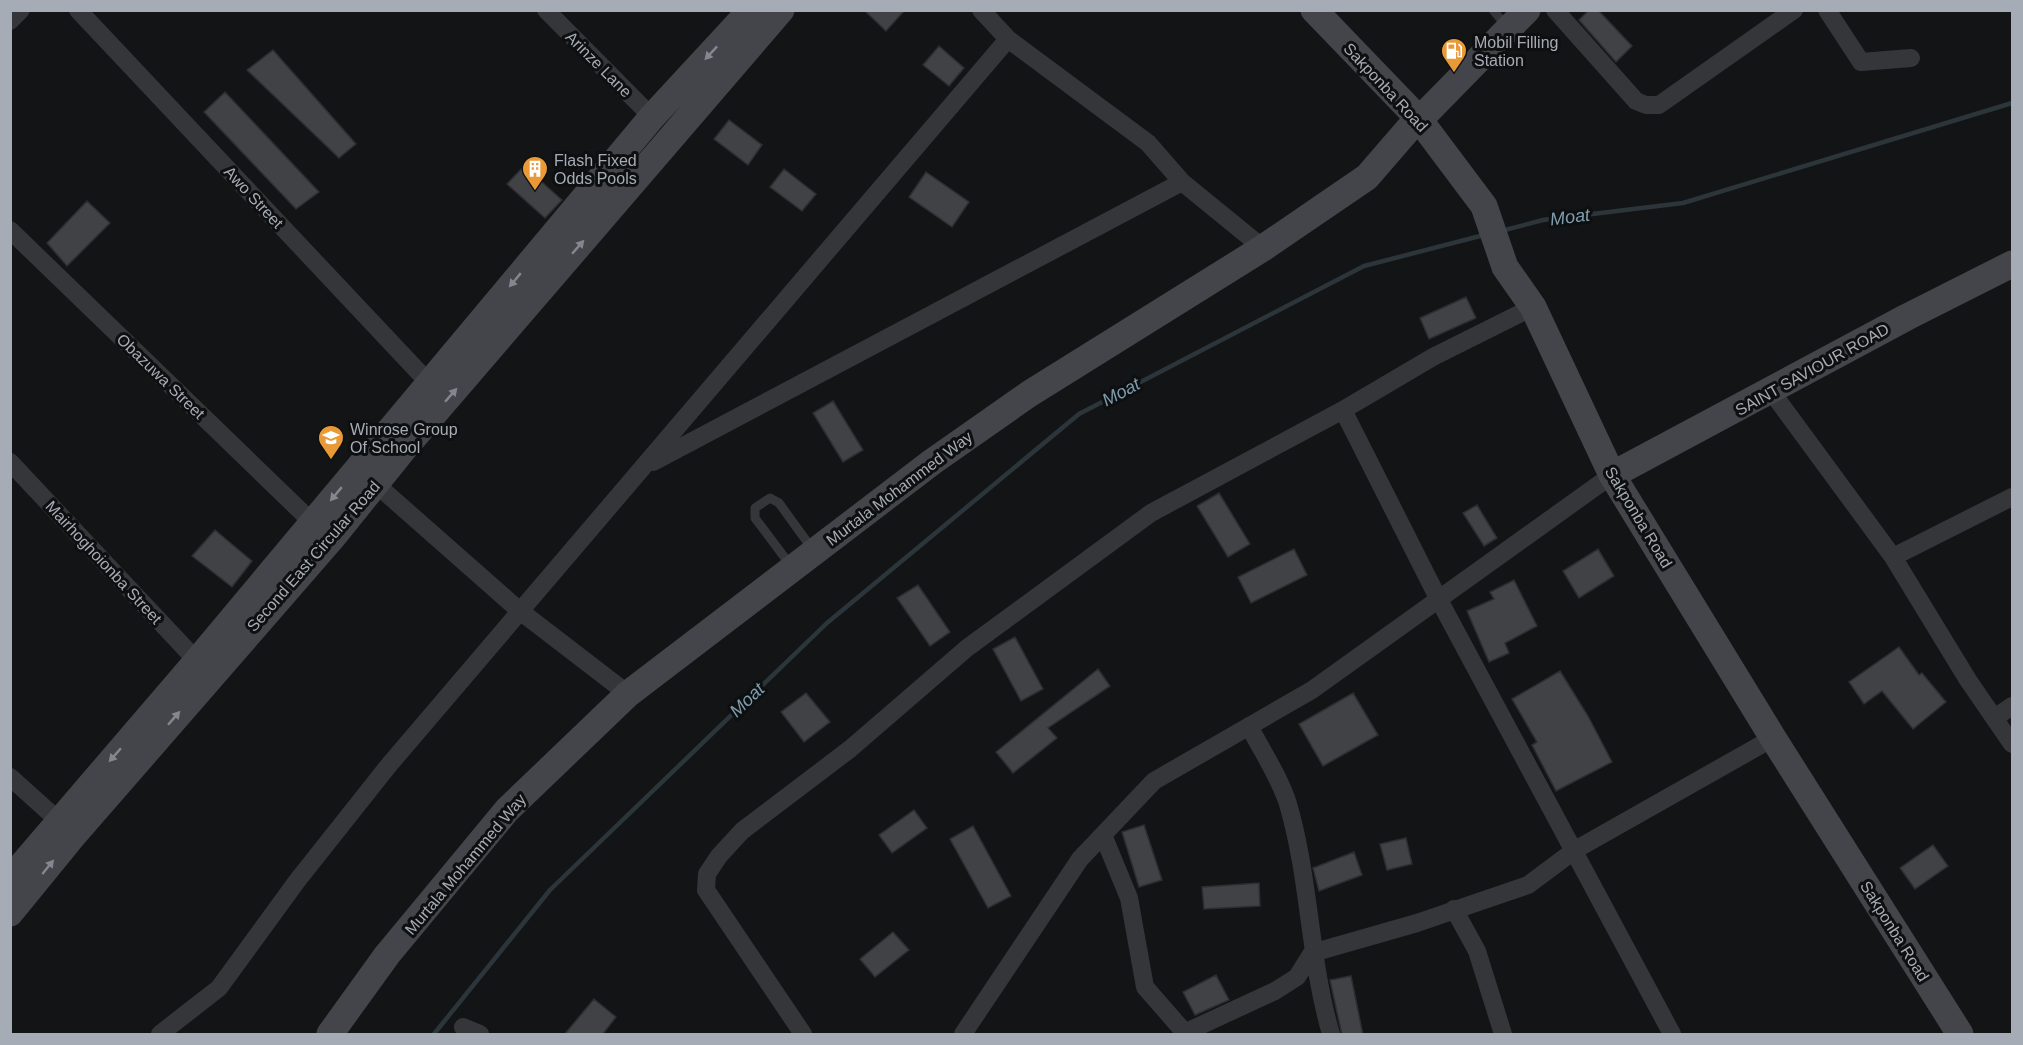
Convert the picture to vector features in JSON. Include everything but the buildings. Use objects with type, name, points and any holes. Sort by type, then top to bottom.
[{"type":"main road","name":"Second East Circular Road","points":[[10,879],[197,661],[312,522],[366,476],[429,383],[652,117],[751,10]]},
{"type":"main road","name":"Second East Circular Road","points":[[10,912],[366,476],[781,10]]},
{"type":"main road","name":"Sakponba Road","points":[[1314,10],[1418,118],[1484,206],[1505,267],[1533,307],[1612,475],[1773,738],[1960,1035]]},
{"type":"main road","name":"Murtala Mohammed Way","points":[[330,1035],[387,955],[507,810],[628,694],[932,462],[1029,393],[1263,248],[1367,177],[1510,17]]},
{"type":"main road","name":"SAINT SAVIOUR ROAD","points":[[1612,475],[1907,317],[2013,264]]},
{"type":"street","points":[[10,21],[21,10]]},
{"type":"street","name":"Awo Street","points":[[78,10],[429,383]]},
{"type":"street","name":"Arinze Lane","points":[[546,10],[652,117]]},
{"type":"street","points":[[981,10],[1008,39],[1148,143],[1182,182],[1263,248]]},
{"type":"street","points":[[1555,10],[1636,101],[1646,105],[1659,105],[1794,10]]},
{"type":"street","points":[[1827,10],[1861,62],[1911,58]]},
{"type":"street","points":[[160,1035],[219,988],[297,881],[389,765],[1008,39]]},
{"type":"street","points":[[643,467],[1182,182]]},
{"type":"street","name":"Obazuwa Street","points":[[10,230],[312,522]]},
{"type":"street","points":[[803,1035],[706,890],[707,874],[719,856],[742,831],[850,749],[967,648],[1151,513],[1343,410],[1433,357],[1533,307]]},
{"type":"street","points":[[1771,391],[1893,557],[1968,680],[2013,744]]},
{"type":"street","points":[[1343,410],[1438,598],[1575,850],[1672,1035]]},
{"type":"street","name":"Mairhoghoionba Street","points":[[10,462],[197,661]]},
{"type":"street","points":[[963,1035],[1080,859],[1154,782],[1312,690],[1612,475]]},
{"type":"street","points":[[366,476],[520,611],[628,694]]},
{"type":"street","points":[[1893,557],[2013,497]]},
{"type":"street","points":[[1996,717],[2013,706]]},
{"type":"street","points":[[1250,726],[1287,803],[1304,883],[1312,953],[1331,1035]]},
{"type":"street","points":[[1103,835],[1129,898],[1145,987],[1184,1034],[1275,991],[1297,977],[1312,953],[1417,923],[1528,885],[1575,850],[1773,738]]},
{"type":"street","points":[[10,777],[58,821]]},
{"type":"street","points":[[1454,909],[1477,951],[1503,1035]]},
{"type":"lane","points":[[793,568],[755,519],[755,508],[770,498],[779,503],[815,552]]},
{"type":"waterway","name":"Moat","points":[[1501,231],[1543,220],[1683,203],[2012,103]]},
{"type":"waterway","name":"Moat","points":[[434,1034],[550,890],[827,623],[1079,414],[1364,266],[1484,235]]},
{"type":"place","name":"Mobil Filling Station","points":[[1454,74]]},
{"type":"place","name":"Flash Fixed Odds Pools","points":[[535,192]]},
{"type":"place","name":"Winrose Group Of School","points":[[331,461]]}]
